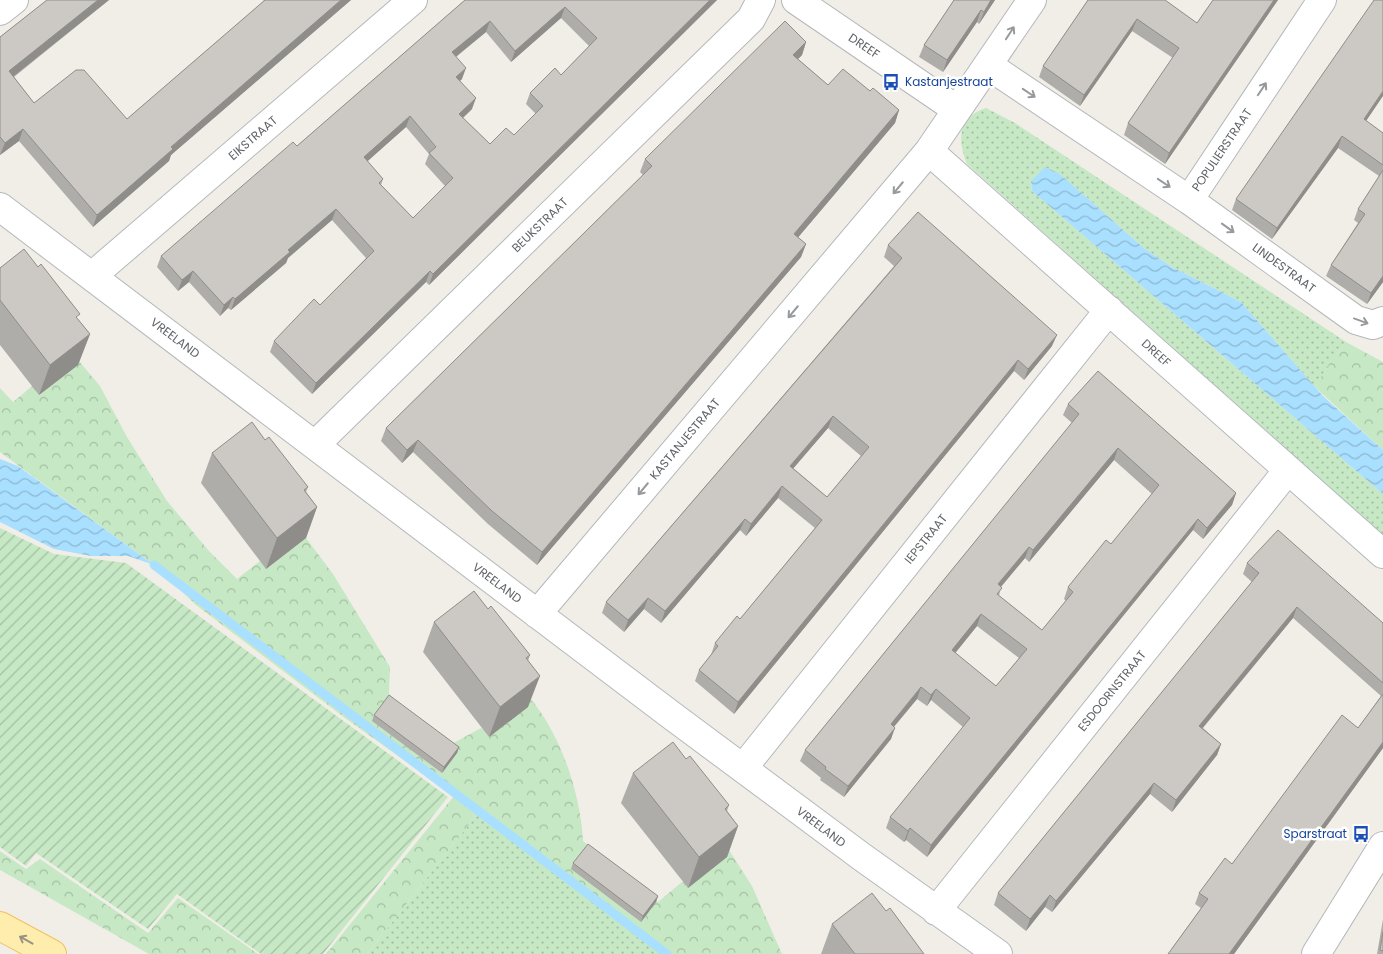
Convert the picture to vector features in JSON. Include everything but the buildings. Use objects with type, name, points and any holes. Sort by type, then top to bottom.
[{"type":"main road","points":[[0,926],[52,954]]},
{"type":"street","points":[[0,11],[14,0]]},
{"type":"street","name":"EIKSTRAAT","points":[[92,276],[413,0]]},
{"type":"street","name":"BEUKSTRAAT","points":[[315,446],[751,19],[760,0]]},
{"type":"street","name":"DREEF","points":[[796,0],[956,109]]},
{"type":"street","name":"KASTANJESTRAAT","points":[[537,614],[930,151],[956,109],[988,66],[1032,0]]},
{"type":"street","name":"POPULIERSTRAAT","points":[[988,66],[1189,200],[1322,0]]},
{"type":"street","name":"DREEF","points":[[930,151],[1383,554]]},
{"type":"street","name":"LINDESTRAAT","points":[[1189,200],[1356,320],[1373,325],[1383,321]]},
{"type":"street","name":"VREELAND","points":[[0,207],[537,614],[936,911],[998,954]]},
{"type":"street","name":"IEPSTRAAT","points":[[743,768],[1109,310]]},
{"type":"street","name":"ESDOORNSTRAAT","points":[[936,911],[1288,470]]},
{"type":"street","points":[[1316,954],[1383,846]]},
{"type":"green space","points":[[986,108],[1015,123],[1346,342],[1332,359],[1315,387],[1241,302],[1172,267],[1145,249],[1060,174],[1031,181],[1032,191],[1383,494],[1383,535],[967,164],[962,146],[962,130],[970,117]]},
{"type":"green space","points":[[1346,342],[1383,362],[1383,450],[1315,387],[1332,359]]},
{"type":"green space","points":[[72,353],[100,386],[127,437],[167,501],[209,551],[237,579],[300,530],[333,574],[390,667],[389,694],[448,746],[481,728],[487,732],[528,696],[550,727],[567,764],[578,804],[583,841],[658,902],[682,882],[689,883],[729,850],[752,886],[782,954],[661,954],[477,814],[367,954],[326,954],[454,796],[345,718],[196,605],[154,565],[0,452],[0,388],[13,402]]},
{"type":"green space","points":[[0,528],[54,554],[126,563],[448,797],[323,954],[261,954],[177,894],[148,929],[36,853],[26,866],[0,847]]},
{"type":"green space","points":[[477,814],[661,954],[367,954]]},
{"type":"green space","points":[[0,851],[26,869],[40,859],[148,933],[178,898],[258,954],[149,954],[0,870]]},
{"type":"water","points":[[1045,167],[1060,174],[1145,249],[1172,267],[1241,302],[1323,396],[1383,450],[1383,494],[1032,191],[1031,181]]},
{"type":"water","points":[[0,459],[18,466],[154,565],[128,556],[91,556],[54,549],[0,522]]},
{"type":"waterway","points":[[154,565],[667,954]]},
{"type":"place","name":"Kastanjestraat","points":[[891,82]]},
{"type":"place","name":"Sparstraat","points":[[1361,834]]}]
